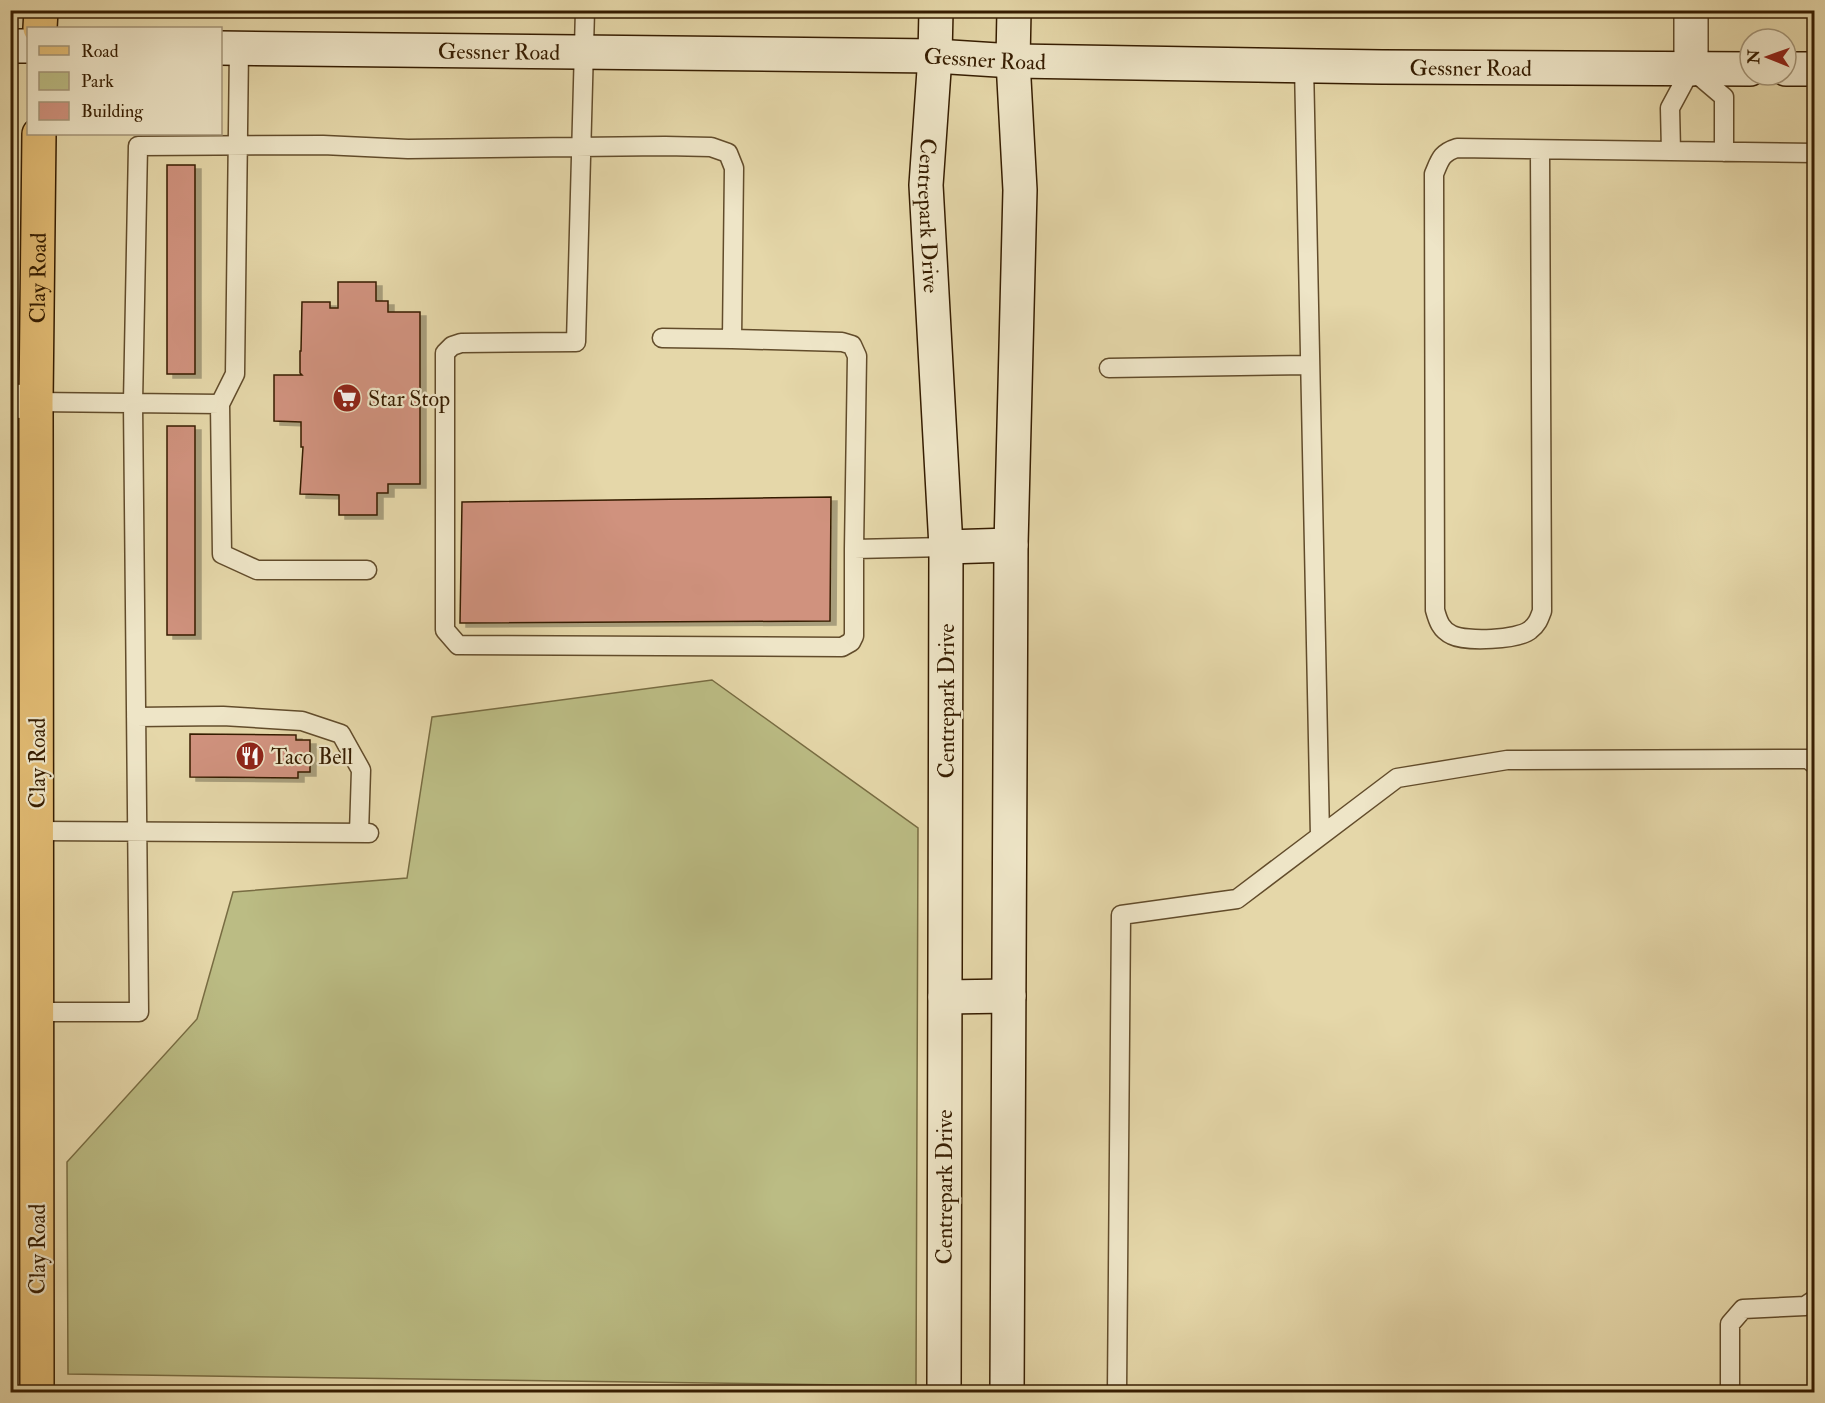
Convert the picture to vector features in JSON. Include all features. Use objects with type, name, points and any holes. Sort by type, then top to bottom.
[{"type":"main road","points":[[40,27],[41,10]]},
{"type":"main road","name":"Clay Road","points":[[37,1392],[24,1013],[37,831],[23,402],[39,135]]},
{"type":"street","name":"Centrepark Drive","points":[[936,10],[926,185],[946,547],[944,1392]]},
{"type":"street","points":[[1007,1392],[1011,545],[1020,190],[1013,61],[1014,10]]},
{"type":"street","points":[[1691,10],[1691,69]]},
{"type":"street","points":[[10,46],[27,46]]},
{"type":"street","name":"Gessner Road","points":[[230,48],[935,56],[1013,61],[1738,69]]},
{"type":"street","points":[[1798,69],[1815,69]]},
{"type":"street","points":[[946,547],[1011,545]]},
{"type":"street","points":[[945,997],[1009,996]]},
{"type":"lane","points":[[585,10],[576,342],[461,343],[452,346],[445,353],[445,630],[458,645],[842,647],[851,642],[854,636],[857,356],[852,345],[842,342],[662,338]]},
{"type":"lane","points":[[230,48],[238,144],[235,374],[220,404],[222,554],[257,570],[367,570]]},
{"type":"lane","points":[[1304,65],[1320,836]]},
{"type":"lane","points":[[1671,151],[1670,108],[1691,69],[1724,97],[1724,152]]},
{"type":"lane","points":[[24,1013],[139,1012],[133,403],[138,146],[238,144],[408,149],[711,147],[728,153],[734,168],[732,339]]},
{"type":"lane","points":[[1540,151],[1542,611],[1537,624],[1528,632],[1512,637],[1472,639],[1453,636],[1439,625],[1435,610],[1434,174],[1441,159],[1447,152],[1457,148],[1540,151],[1815,153]]},
{"type":"lane","points":[[1109,368],[1310,365]]},
{"type":"lane","points":[[23,402],[220,404]]},
{"type":"lane","points":[[854,549],[946,547]]},
{"type":"lane","points":[[37,831],[364,833],[361,770],[341,734],[302,721],[223,716],[136,717]]},
{"type":"lane","points":[[1117,1392],[1121,915],[1237,899],[1397,778],[1507,760],[1808,759],[1815,764]]},
{"type":"lane","points":[[1730,1392],[1730,1324],[1743,1309],[1805,1306],[1815,1300]]},
{"type":"green space","points":[[712,680],[918,828],[916,1386],[68,1374],[67,1162],[197,1019],[233,892],[407,878],[432,717]]},
{"type":"building","points":[[167,165],[195,165],[195,374],[167,374]]},
{"type":"building","name":"Star Stop","points":[[338,282],[376,282],[376,301],[388,301],[388,312],[420,312],[420,484],[388,484],[388,493],[377,493],[377,515],[339,515],[339,495],[300,494],[303,447],[301,447],[301,422],[274,421],[274,375],[302,375],[300,373],[300,351],[302,302],[330,302],[330,308],[338,308]]},
{"type":"building","points":[[167,426],[195,426],[195,635],[167,635]]},
{"type":"building","points":[[831,497],[830,621],[460,623],[462,502]]},
{"type":"building","name":"Taco Bell","points":[[190,734],[296,735],[296,740],[310,740],[310,772],[298,772],[298,778],[190,777]]},
{"type":"place","name":"Star Stop","points":[[347,398]]},
{"type":"place","name":"Taco Bell","points":[[250,756]]}]
